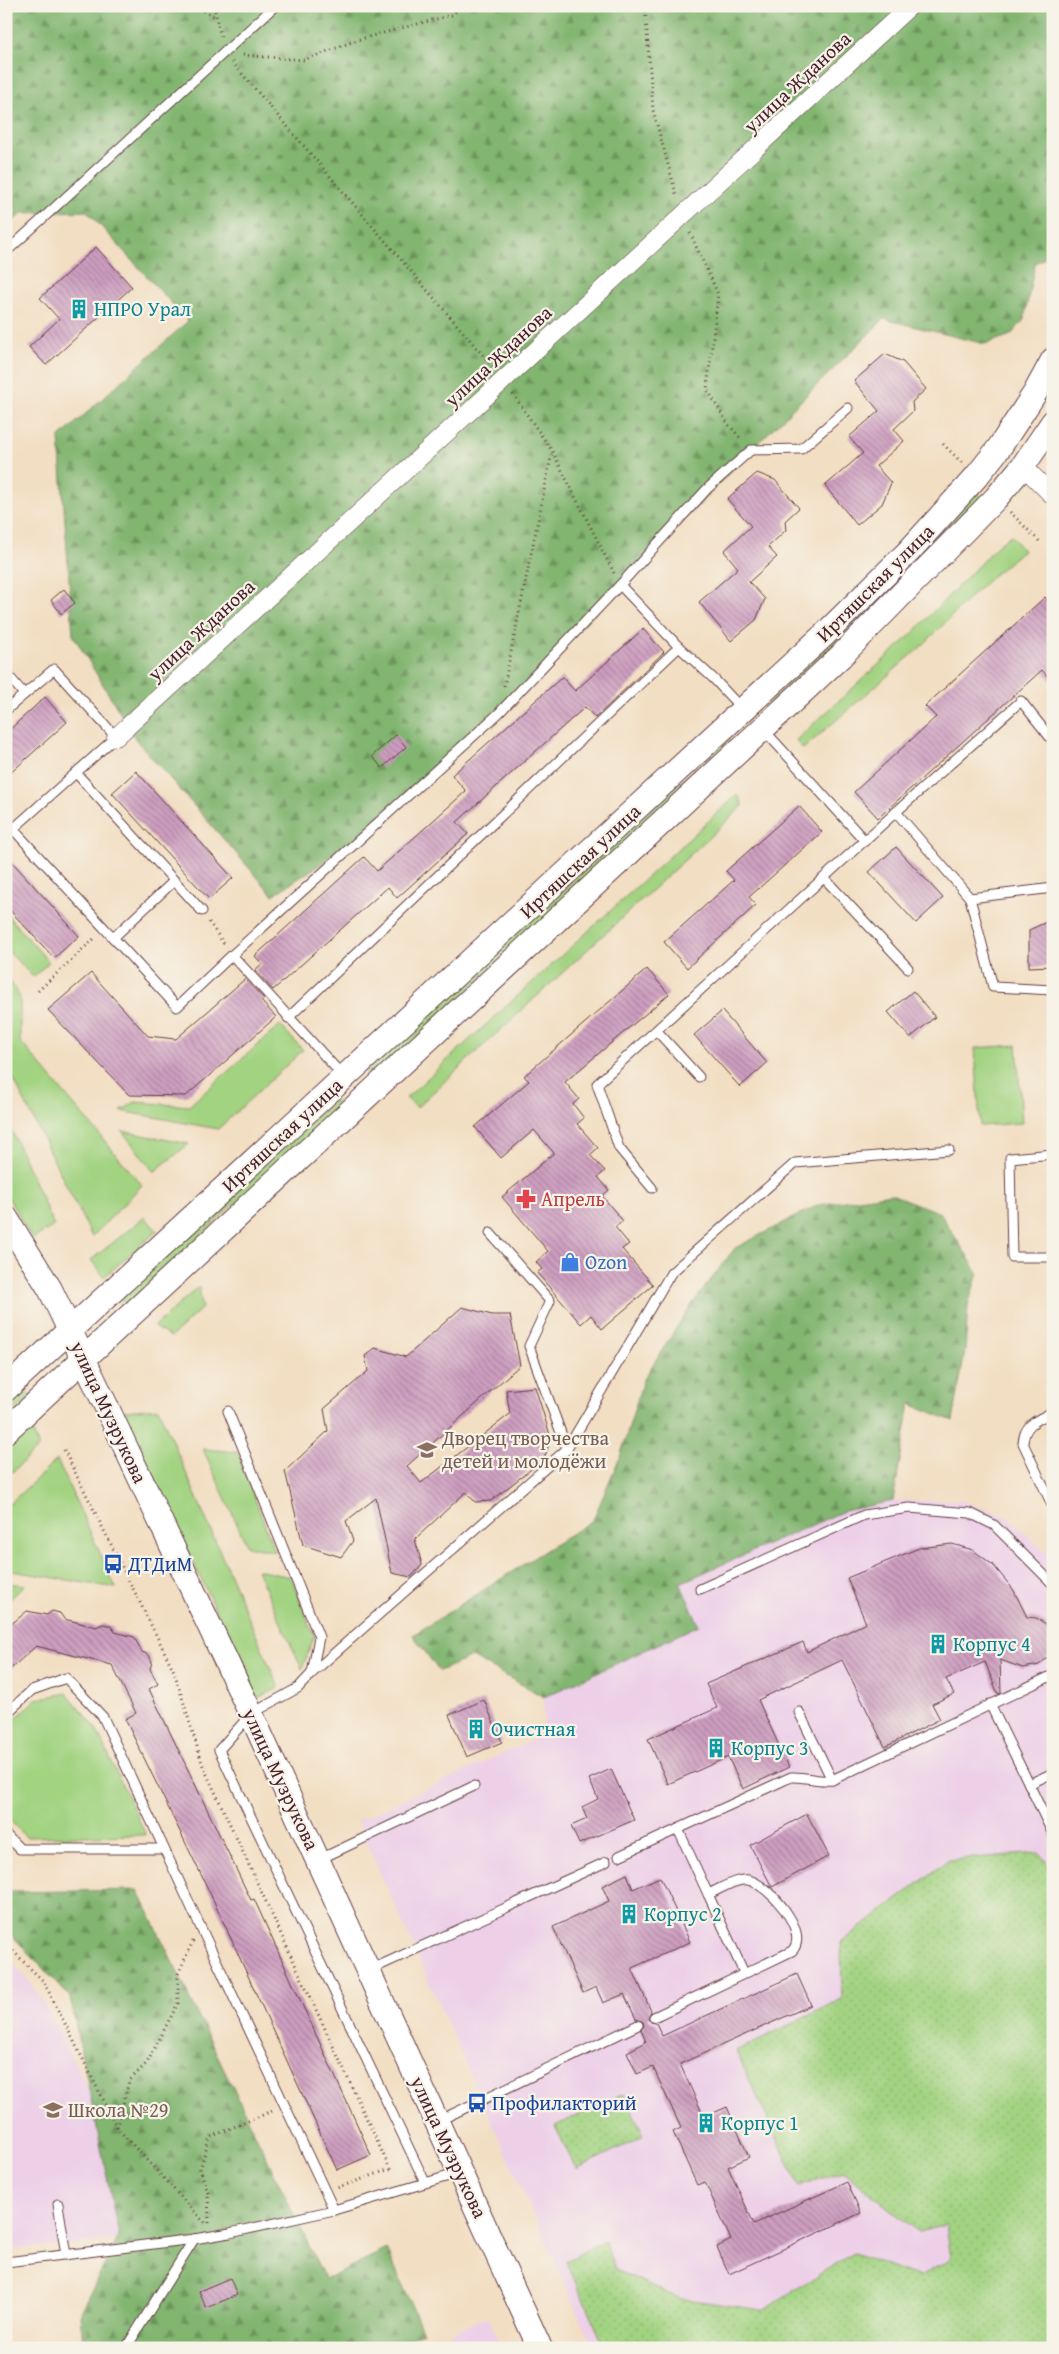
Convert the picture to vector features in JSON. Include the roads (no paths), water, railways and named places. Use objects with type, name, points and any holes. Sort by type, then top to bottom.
[{"type":"street","name":"улица Жданова","points":[[116,737],[910,6]]},
{"type":"street","name":"Иртяшская улица","points":[[6,1389],[744,711],[824,635],[909,551],[999,448],[1035,393],[1053,360]]},
{"type":"street","name":"Иртяшская улица","points":[[6,1432],[841,656],[996,498],[1023,466],[1053,422]]},
{"type":"street","points":[[999,448],[1023,466],[1053,496]]},
{"type":"street","points":[[744,711],[763,729]]},
{"type":"street","points":[[344,1078],[364,1098]]},
{"type":"street","name":"улица Музрукова","points":[[6,1218],[50,1289],[84,1358],[251,1714],[367,1971],[462,2173],[540,2348]]},
{"type":"lane","points":[[6,252],[275,6]]},
{"type":"lane","points":[[6,710],[54,669],[116,737],[13,829],[177,1007],[499,713],[620,585],[707,488],[751,450],[801,449],[848,408]]},
{"type":"lane","points":[[620,585],[744,711]]},
{"type":"lane","points":[[288,1018],[679,647]]},
{"type":"lane","points":[[6,673],[24,694]]},
{"type":"lane","points":[[652,1188],[619,1148],[597,1084],[825,879],[896,812],[1021,702],[1053,741]]},
{"type":"lane","points":[[763,729],[864,841]]},
{"type":"lane","points":[[76,773],[202,912]]},
{"type":"lane","points":[[896,812],[970,898],[993,986],[1053,990]]},
{"type":"lane","points":[[825,879],[908,968]]},
{"type":"lane","points":[[113,938],[174,881]]},
{"type":"lane","points":[[970,898],[1053,888]]},
{"type":"lane","points":[[232,955],[344,1078]]},
{"type":"lane","points":[[657,1031],[698,1077]]},
{"type":"lane","points":[[425,2182],[219,1750],[251,1714],[298,1688],[312,1673],[567,1449],[670,1273],[795,1163],[949,1150]]},
{"type":"lane","points":[[1053,1154],[1010,1158],[1012,1258],[1053,1257]]},
{"type":"lane","points":[[490,1233],[550,1301],[529,1346],[567,1449]]},
{"type":"lane","points":[[228,1411],[319,1637],[312,1673]]},
{"type":"lane","points":[[1053,1412],[1029,1425],[1024,1433],[1023,1443],[1053,1507]]},
{"type":"lane","points":[[700,1589],[864,1515],[910,1508],[970,1513],[994,1524],[1053,1584]]},
{"type":"lane","points":[[619,1856],[791,1777],[804,1776],[824,1781],[832,1780],[1053,1675]]},
{"type":"lane","points":[[6,1714],[32,1690],[66,1678],[103,1716],[334,2210]]},
{"type":"lane","points":[[990,1704],[1053,1834]]},
{"type":"lane","points":[[798,1712],[832,1780]]},
{"type":"lane","points":[[1029,1784],[1053,1773]]},
{"type":"lane","points":[[317,1860],[474,1786]]},
{"type":"lane","points":[[678,1829],[744,1973]]},
{"type":"lane","points":[[6,1835],[20,1849],[164,1849]]},
{"type":"lane","points":[[367,1971],[606,1862]]},
{"type":"lane","points":[[654,2017],[792,1951],[796,1947],[798,1936],[782,1904],[749,1880],[741,1880],[708,1894]]},
{"type":"lane","points":[[438,2121],[638,2025]]},
{"type":"lane","points":[[6,2262],[194,2239],[334,2210],[425,2182],[462,2173]]},
{"type":"lane","points":[[58,2204],[66,2255]]},
{"type":"lane","points":[[126,2348],[194,2239]]},
{"type":"place","name":"НПРО Урал","points":[[79,309]]},
{"type":"place","name":"Апрель","points":[[526,1199]]},
{"type":"place","name":"Ozon","points":[[570,1262]]},
{"type":"place","name":"Дворец творчества детей и молодёжи","points":[[427,1450]]},
{"type":"place","name":"ДТДиМ","points":[[113,1564]]},
{"type":"place","name":"Корпус 4","points":[[938,1644]]},
{"type":"place","name":"Очистная","points":[[476,1729]]},
{"type":"place","name":"Корпус 3","points":[[716,1748]]},
{"type":"place","name":"Корпус 2","points":[[629,1914]]},
{"type":"place","name":"Профилакторий","points":[[477,2103]]},
{"type":"place","name":"Школа №29","points":[[53,2110]]},
{"type":"place","name":"Корпус 1","points":[[706,2123]]}]
